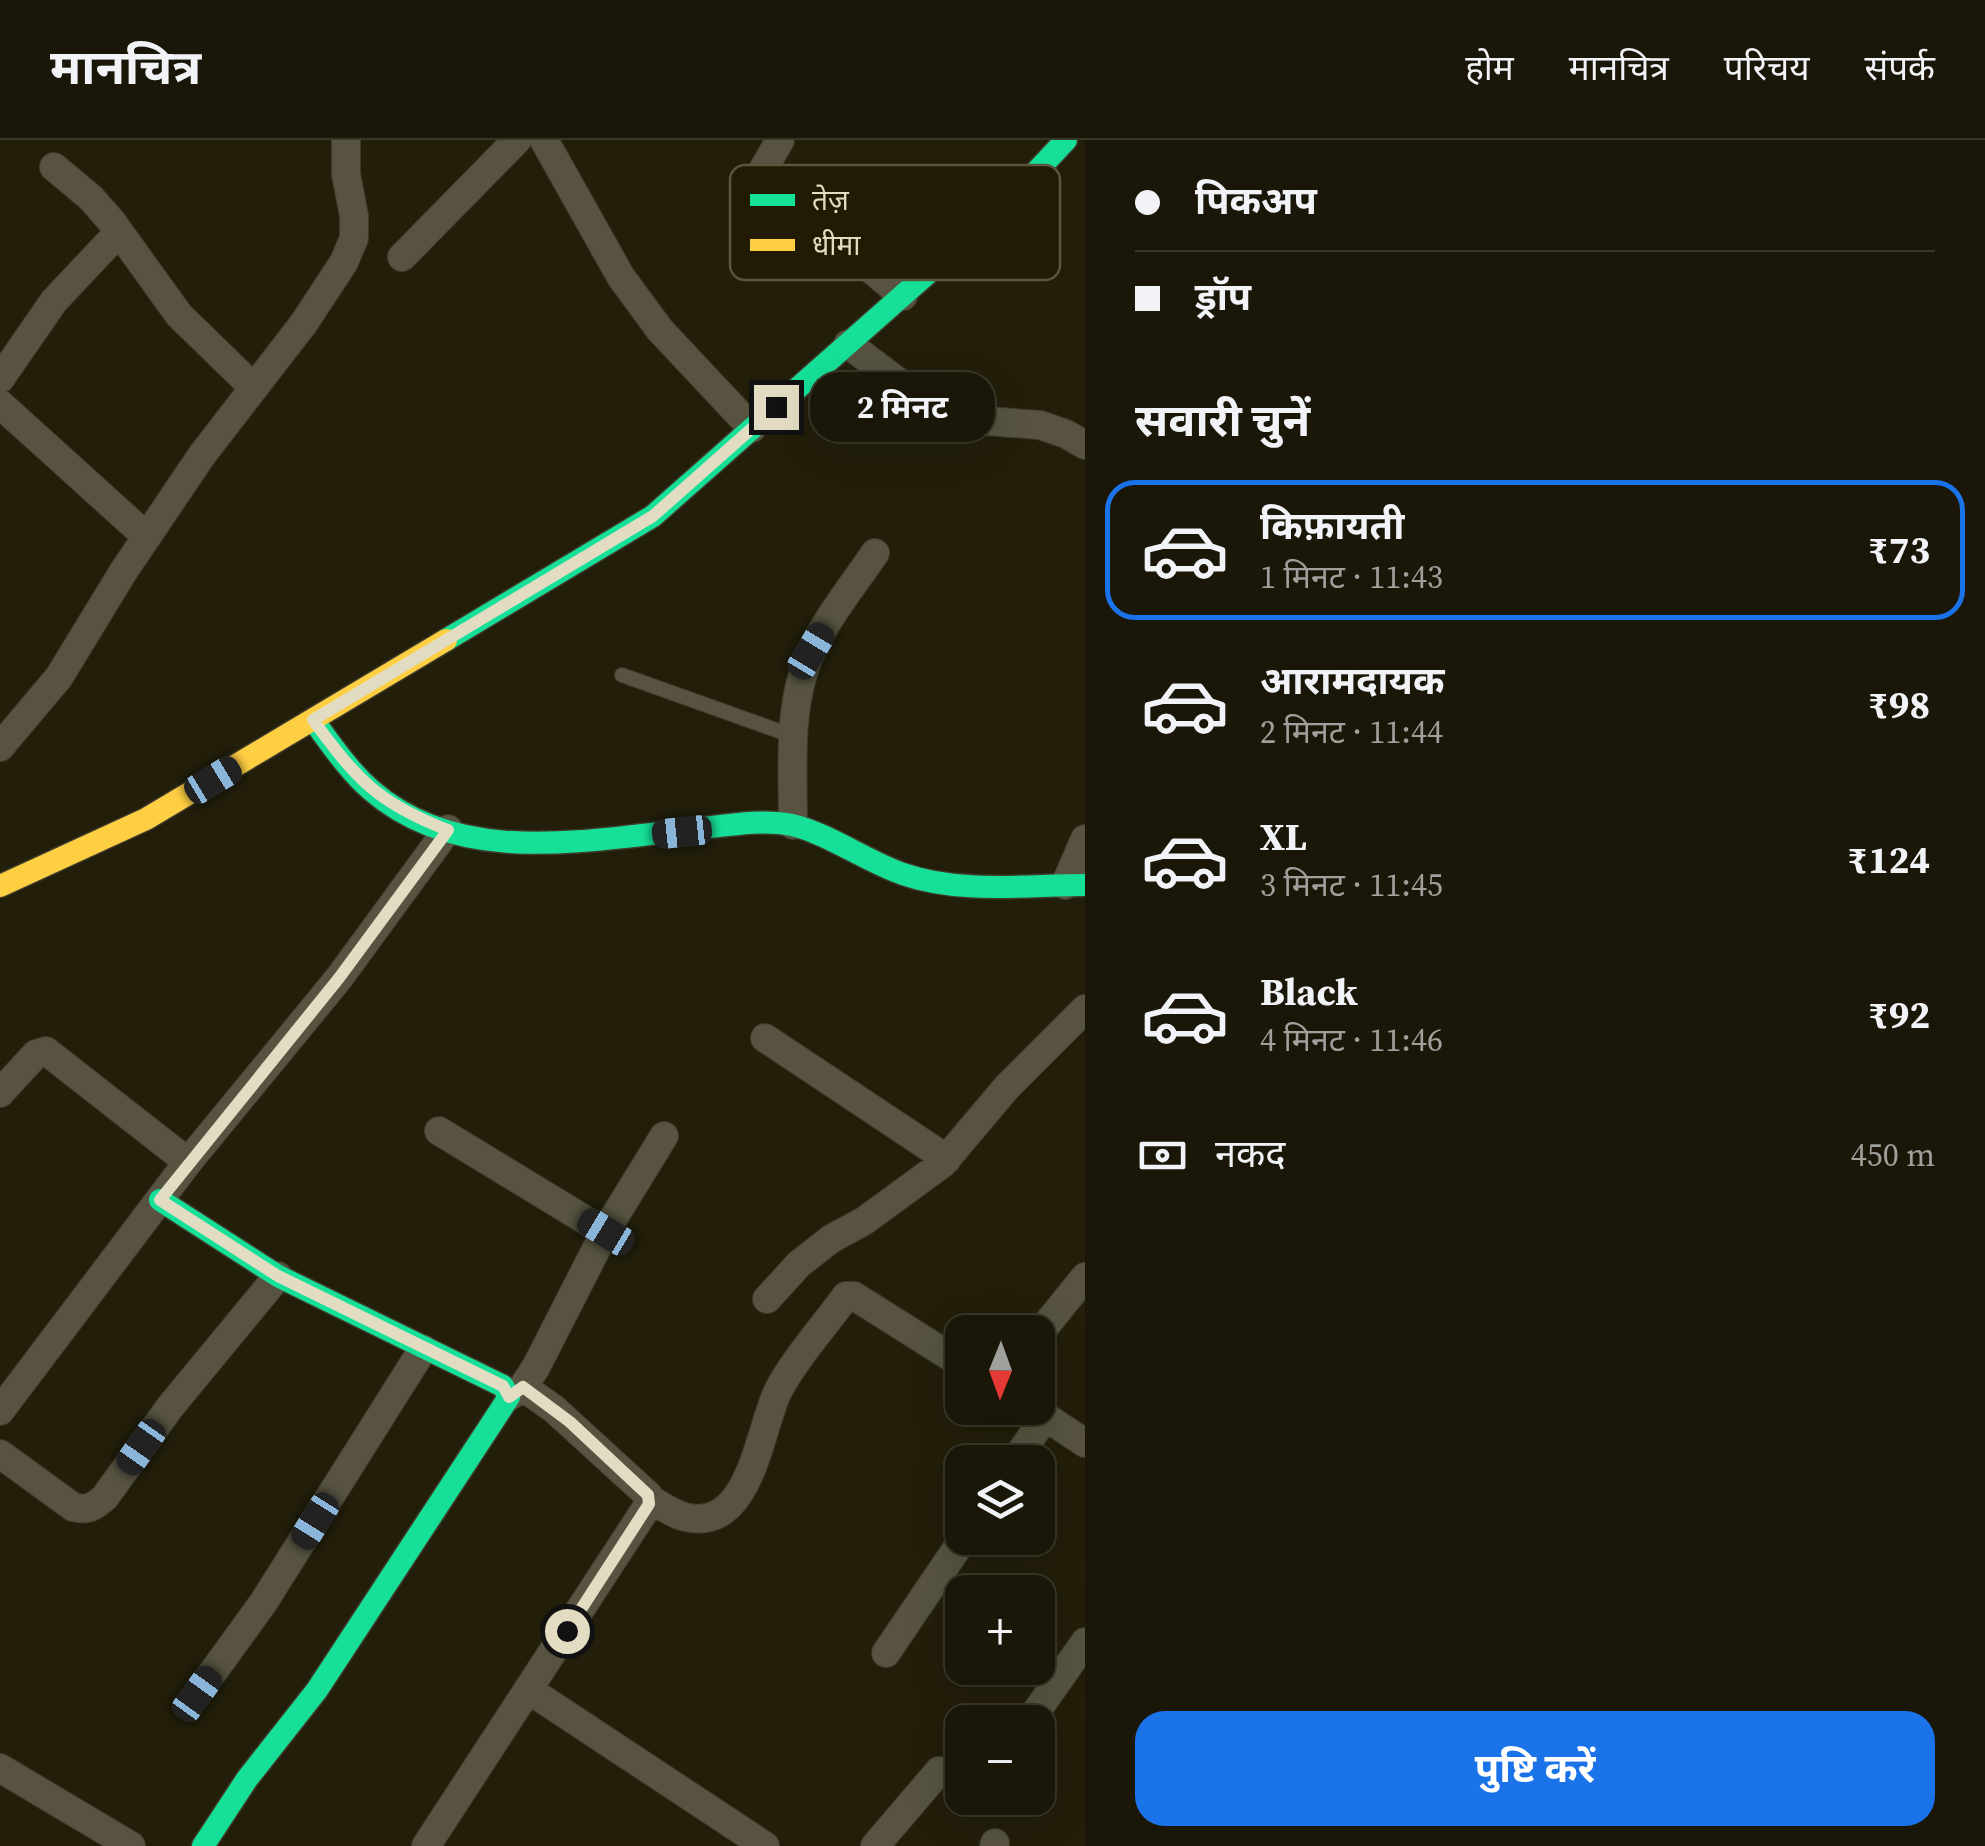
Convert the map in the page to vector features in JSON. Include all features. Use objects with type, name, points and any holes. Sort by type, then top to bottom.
[{"type":"street","points":[[0,747],[59,678],[202,455],[304,323],[344,262],[354,238],[344,157],[346,140]]},
{"type":"street","points":[[402,258],[517,140]]},
{"type":"street","points":[[544,140],[621,277],[660,330],[752,428]]},
{"type":"street","points":[[766,165],[780,140]]},
{"type":"street","points":[[1043,165],[1066,140]]},
{"type":"street","points":[[54,167],[90,198],[119,232],[179,315],[254,388]]},
{"type":"street","points":[[0,379],[54,301],[119,232]]},
{"type":"street","points":[[884,280],[903,296]]},
{"type":"street","points":[[0,886],[146,819],[653,516],[921,280]]},
{"type":"street","points":[[848,344],[946,418],[1040,426],[1085,445]]},
{"type":"street","points":[[0,404],[147,537]]},
{"type":"street","points":[[794,825],[793,736],[797,699],[811,651],[875,553]]},
{"type":"street","points":[[313,720],[349,768],[376,795],[407,814],[448,830],[516,845],[757,823],[794,825],[905,875],[957,885],[1075,885],[1085,838]]},
{"type":"street","points":[[0,1412],[188,1162],[339,978],[448,830]]},
{"type":"street","points":[[767,1299],[799,1264],[831,1239],[902,1194],[947,1159],[1007,1087],[1085,1009]]},
{"type":"street","points":[[765,1038],[947,1159]]},
{"type":"street","points":[[0,1093],[36,1054],[46,1051],[188,1162]]},
{"type":"street","points":[[439,1131],[606,1232]]},
{"type":"street","points":[[203,1846],[247,1779],[318,1690],[516,1392],[664,1136]]},
{"type":"street","points":[[160,1200],[278,1276],[516,1392],[584,1436],[650,1499],[683,1517],[702,1518],[720,1512],[733,1501],[759,1451],[778,1392],[846,1296],[854,1296],[945,1353]]},
{"type":"street","points":[[0,1454],[73,1507],[94,1507],[211,1355],[278,1276]]},
{"type":"street","points":[[1054,1315],[1085,1277]]},
{"type":"street","points":[[197,1694],[264,1603],[423,1349]]},
{"type":"street","points":[[1055,1423],[1085,1443]]},
{"type":"street","points":[[426,1846],[650,1499]]},
{"type":"street","points":[[886,1653],[952,1555]]},
{"type":"street","points":[[1041,1705],[1085,1642]]},
{"type":"street","points":[[529,1690],[765,1846]]},
{"type":"street","points":[[0,1768],[130,1846]]},
{"type":"street","points":[[875,1846],[938,1772]]},
{"type":"lane","points":[[622,675],[793,736]]},
{"type":"traffic: fast","points":[[1043,165],[1066,140]]},
{"type":"traffic: fast","points":[[446,640],[653,516],[920,280]]},
{"type":"traffic: fast","points":[[313,720],[371,790],[405,814],[442,830],[481,839],[564,842],[766,822],[805,829],[890,869],[925,880],[993,887],[1085,885]]},
{"type":"traffic: fast","points":[[160,1200],[278,1276],[503,1386],[509,1397],[317,1690],[247,1779],[203,1846]]},
{"type":"traffic: slow","points":[[0,886],[146,819],[446,640]]},
{"type":"route","points":[[567,1631],[649,1504],[648,1495],[570,1422],[523,1387],[509,1397],[503,1386],[264,1268],[160,1200],[339,978],[448,830],[407,814],[376,795],[349,768],[313,720],[653,516],[776,407]]}]
